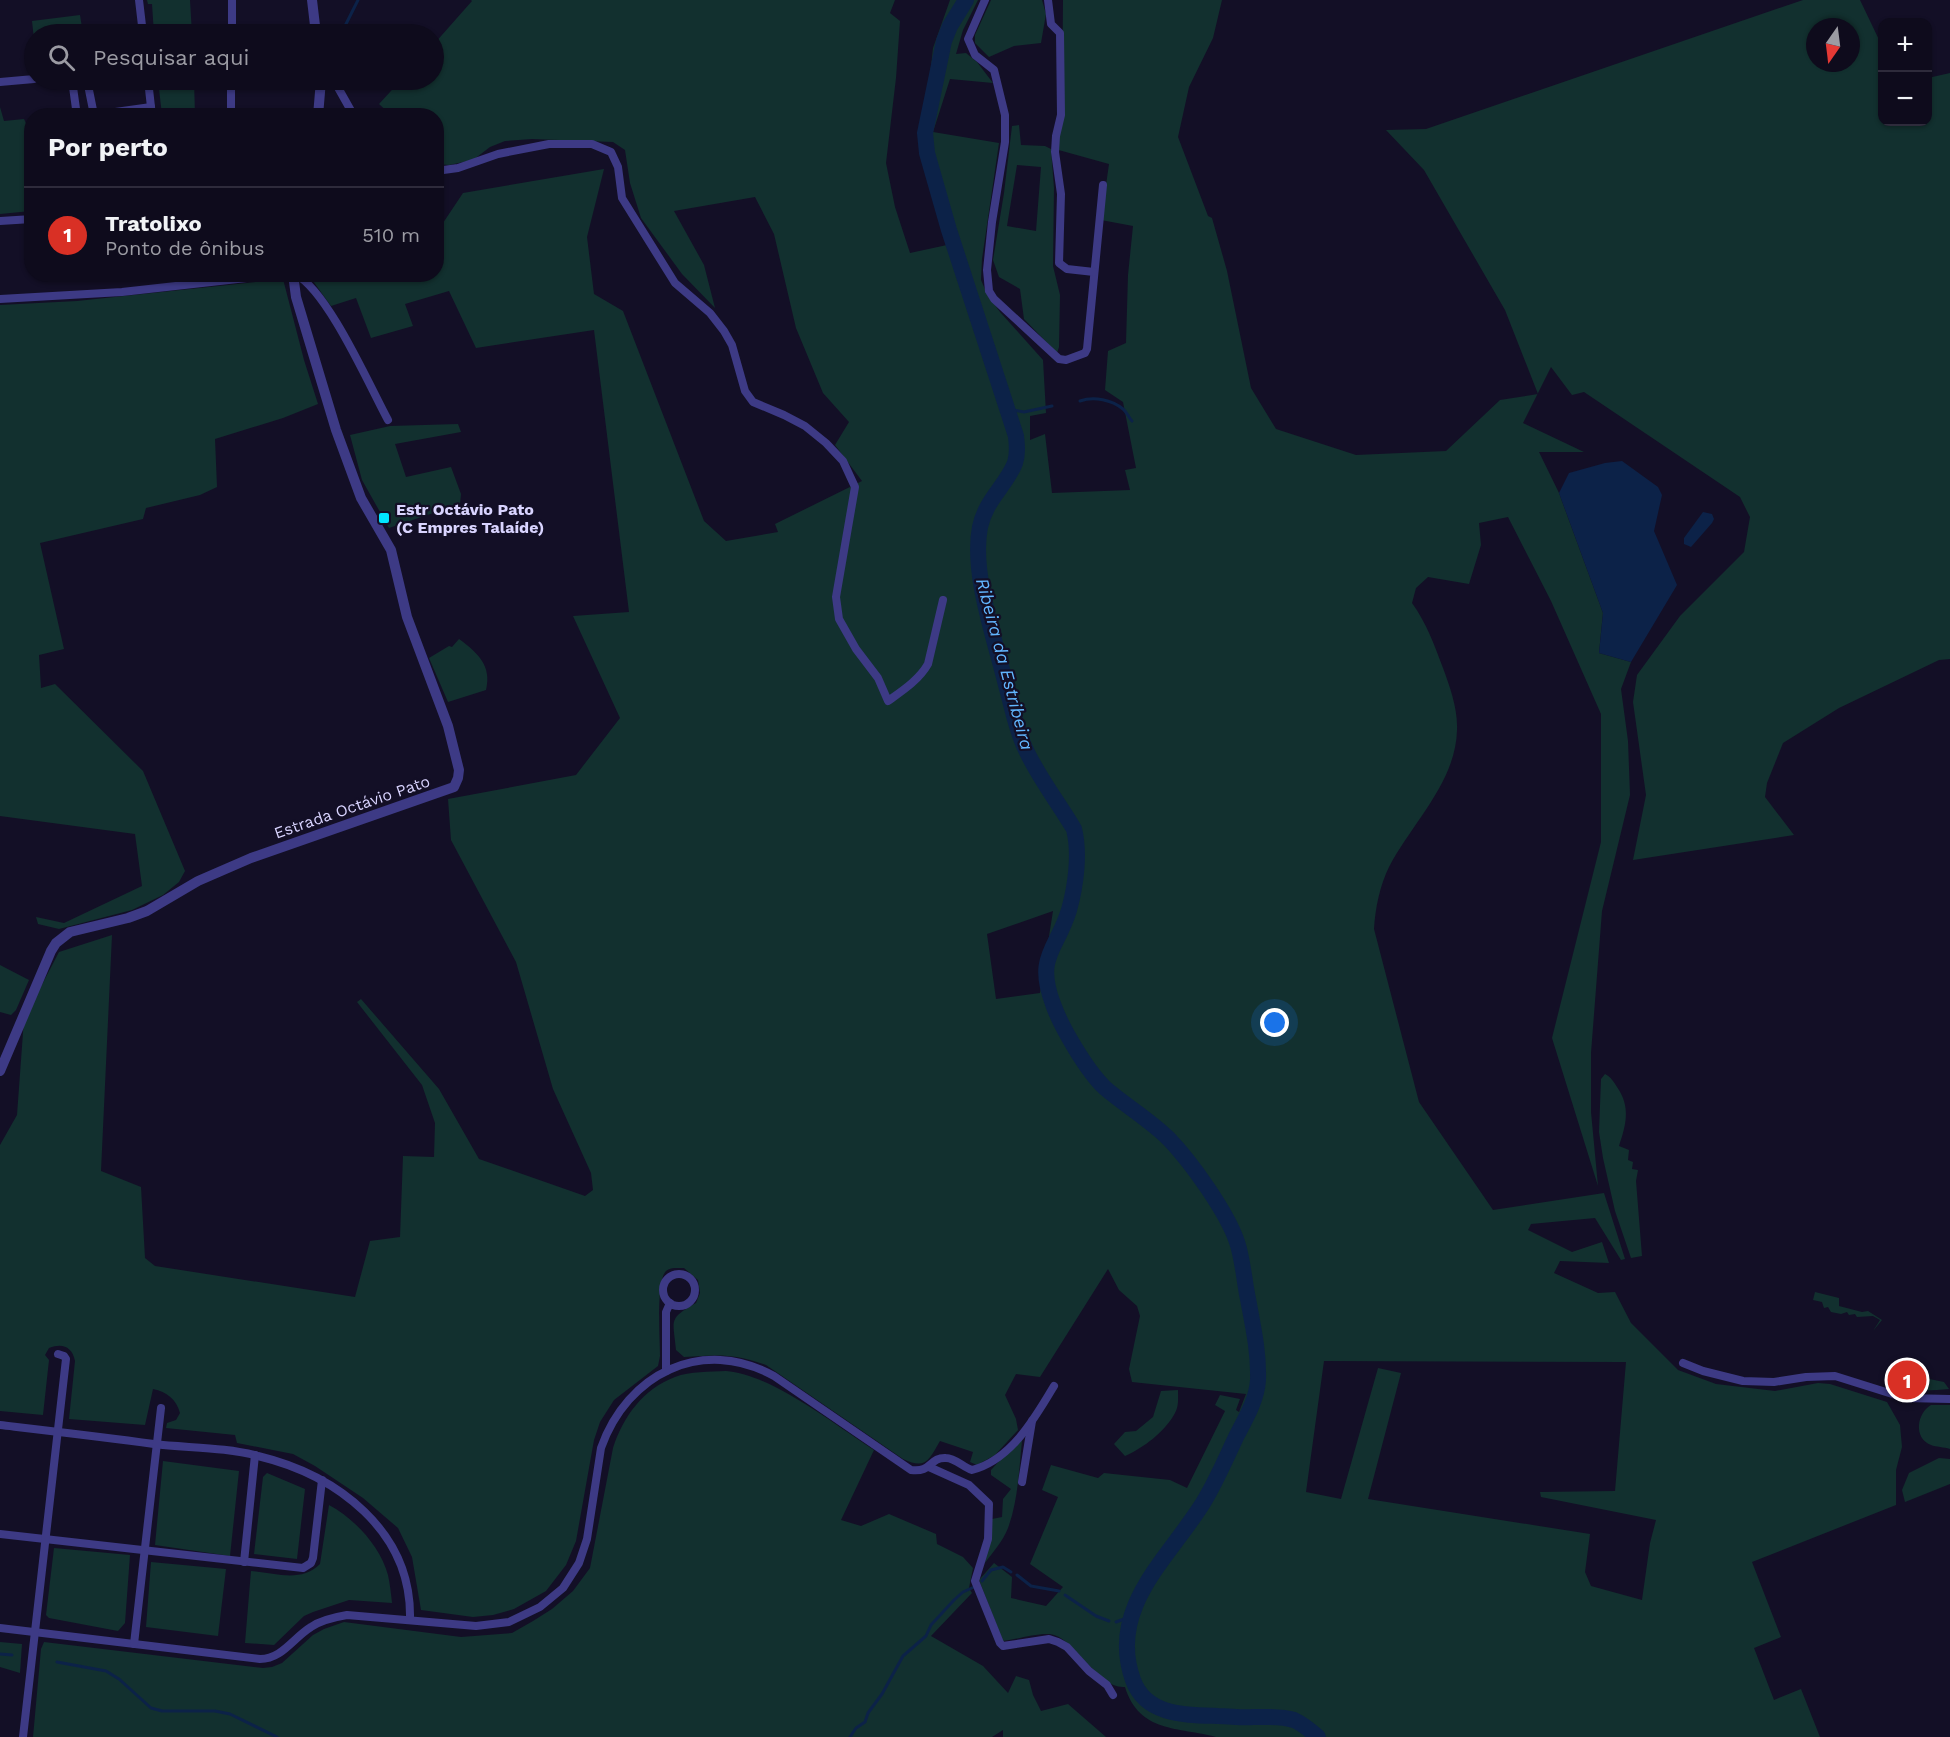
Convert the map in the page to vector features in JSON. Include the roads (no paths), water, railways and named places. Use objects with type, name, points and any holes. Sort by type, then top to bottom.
[{"type":"street","points":[[139,0],[142,24]]},
{"type":"street","points":[[231,24],[232,0]]},
{"type":"street","points":[[312,0],[315,24]]},
{"type":"street","points":[[985,0],[968,39],[975,55],[994,70],[1004,103],[1006,127],[990,241],[987,270],[989,291],[994,299],[1053,355],[1066,360],[1085,353],[1087,349],[1103,185]]},
{"type":"street","points":[[1048,0],[1051,24],[1060,33],[1061,115],[1055,152],[1061,194],[1059,263],[1067,269],[1094,272]]},
{"type":"street","points":[[0,82],[24,80]]},
{"type":"street","points":[[73,90],[76,108]]},
{"type":"street","points":[[88,90],[91,108]]},
{"type":"street","points":[[149,90],[151,108]]},
{"type":"street","points":[[231,90],[231,108]]},
{"type":"street","points":[[319,108],[322,90]]},
{"type":"street","points":[[339,90],[350,108]]},
{"type":"street","points":[[444,170],[459,168],[498,154],[549,144],[592,144],[611,152],[618,167],[622,198],[675,283],[696,299],[724,331],[732,345],[745,391],[753,402],[805,426],[843,461],[855,487],[836,597],[839,618],[856,649],[878,678],[888,701],[924,671],[932,649],[943,600]]},
{"type":"street","points":[[0,221],[24,220]]},
{"type":"street","points":[[0,299],[122,292],[211,282]]},
{"type":"street","name":"Estrada Octávio Pato","points":[[0,1071],[51,951],[64,936],[147,911],[198,881],[251,858],[454,787],[458,778],[459,770],[448,726],[406,618],[391,550],[362,498],[336,430],[296,297],[295,282]]},
{"type":"street","points":[[306,282],[328,309],[388,420]]},
{"type":"street","points":[[666,1371],[666,1312],[670,1303]]},
{"type":"street","points":[[24,1737],[66,1359],[58,1354]]},
{"type":"street","points":[[0,1628],[268,1659],[283,1652],[289,1644],[312,1626],[332,1617],[347,1614],[476,1626],[509,1622],[540,1607],[563,1588],[579,1563],[587,1539],[601,1448],[606,1434],[612,1421],[630,1396],[647,1382],[666,1371],[696,1362],[719,1360],[742,1363],[764,1371],[910,1470],[921,1471],[929,1467],[936,1459],[949,1458],[972,1470],[986,1466],[1005,1451],[1032,1421],[1054,1386]]},
{"type":"street","points":[[1683,1363],[1721,1376],[1759,1382],[1822,1375],[1835,1376],[1898,1397],[1950,1399]]},
{"type":"street","points":[[134,1644],[161,1408]]},
{"type":"street","points":[[1022,1482],[1032,1421]]},
{"type":"street","points":[[0,1425],[255,1455],[288,1464],[322,1480],[360,1507],[386,1536],[397,1553],[407,1583],[410,1619]]},
{"type":"street","points":[[244,1562],[255,1455]]},
{"type":"street","points":[[929,1467],[969,1485],[989,1504],[988,1539],[975,1581],[1000,1643],[1003,1646],[1049,1639],[1058,1642],[1067,1647],[1089,1671],[1107,1685],[1113,1695]]},
{"type":"street","points":[[0,1534],[303,1568],[311,1563],[322,1480]]},
{"type":"water","points":[[1622,461],[1658,487],[1662,495],[1654,531],[1677,585],[1631,662],[1599,653],[1603,613],[1559,493],[1569,473],[1605,463]]},
{"type":"water","points":[[1703,512],[1712,514],[1714,519],[1712,523],[1691,547],[1684,544],[1684,538]]},
{"type":"waterway","points":[[346,24],[358,0]]},
{"type":"waterway","name":"Ribeira da Estribeira","points":[[966,0],[950,26],[944,41],[925,133],[927,153],[949,230],[1016,436],[1015,463],[987,508],[980,527],[978,545],[981,585],[1014,718],[1023,742],[1031,760],[1074,829],[1076,838],[1077,859],[1074,890],[1064,924],[1047,964],[1048,988],[1062,1024],[1090,1071],[1105,1088],[1169,1139],[1198,1174],[1217,1202],[1232,1230],[1241,1256],[1257,1350],[1256,1394],[1203,1503],[1159,1564],[1135,1607],[1128,1630],[1127,1654],[1133,1680],[1139,1692],[1157,1707],[1180,1714],[1289,1719],[1300,1723],[1318,1737]]},
{"type":"waterway","points":[[1080,401],[1097,399],[1114,403],[1124,410],[1132,421]]},
{"type":"waterway","points":[[1008,409],[1024,412],[1052,406]]},
{"type":"waterway","points":[[982,1581],[991,1570],[1003,1567],[1011,1572]]},
{"type":"waterway","points":[[1017,1575],[1031,1586],[1059,1591]]},
{"type":"waterway","points":[[850,1737],[856,1728],[865,1722],[868,1713],[882,1694],[903,1656],[926,1636],[931,1625],[954,1600],[963,1592],[974,1587]]},
{"type":"waterway","points":[[1065,1595],[1096,1616],[1109,1621]]},
{"type":"waterway","points":[[1116,1622],[1132,1616]]},
{"type":"waterway","points":[[0,1654],[12,1655]]},
{"type":"waterway","points":[[57,1662],[106,1671],[119,1679],[151,1708],[162,1711],[215,1711],[230,1714],[277,1737]]},
{"type":"place","name":"Estr Octávio Pato (C Empres Talaíde)","points":[[384,518]]},
{"type":"place","name":"Tratolixo","points":[[1907,1380]]}]
